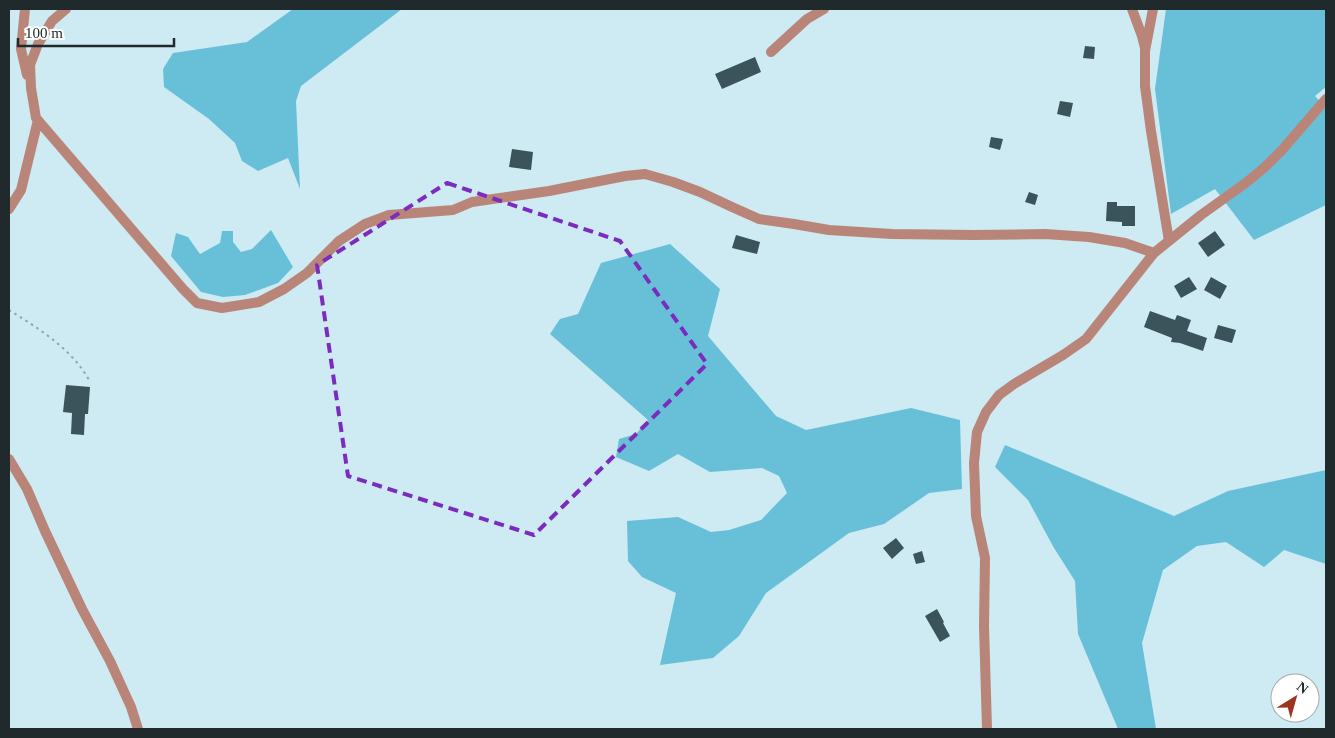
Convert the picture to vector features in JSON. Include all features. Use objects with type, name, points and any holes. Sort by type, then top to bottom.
[{"type":"street","points":[[24,9],[21,49],[36,118],[182,289],[197,303],[222,308],[259,302],[284,289],[307,273],[339,241],[365,224],[390,215],[453,210],[472,202],[550,191],[645,174],[700,192],[759,218],[829,230],[974,236],[1054,234],[1124,243],[1154,253]]},
{"type":"street","points":[[31,88],[30,65],[38,44],[52,21],[66,9]]},
{"type":"street","points":[[771,52],[807,19],[824,9]]},
{"type":"street","points":[[1132,9],[1146,51]]},
{"type":"street","points":[[1153,9],[1146,51],[1146,86],[1151,131],[1169,241]]},
{"type":"street","points":[[987,729],[984,626],[985,558],[976,516],[974,463],[977,432],[986,412],[999,395],[1014,384],[1086,339],[1154,253],[1201,214],[1265,167],[1326,98]]},
{"type":"street","points":[[9,208],[21,190],[38,120]]},
{"type":"street","points":[[9,459],[27,489],[82,609],[132,707],[138,729]]},
{"type":"path","points":[[9,310],[38,328],[72,356],[89,380]]},
{"type":"highlighted area","points":[[447,183],[620,241],[707,364],[534,535],[348,476],[317,265]]},
{"type":"shaded area","points":[[293,9],[402,9],[301,86],[296,101],[300,189],[288,158],[258,171],[242,161],[235,143],[209,119],[164,87],[163,69],[173,53],[247,42]]},
{"type":"shaded area","points":[[1166,9],[1326,9],[1326,87],[1315,96],[1326,108],[1326,205],[1254,240],[1215,189],[1171,214],[1155,89]]},
{"type":"shaded area","points":[[271,230],[293,267],[278,283],[245,295],[223,297],[201,292],[171,256],[176,233],[188,237],[200,254],[220,243],[222,231],[233,231],[233,242],[241,252],[252,249]]},
{"type":"shaded area","points":[[670,244],[720,289],[708,336],[776,416],[806,430],[911,408],[960,420],[962,489],[929,493],[884,524],[849,533],[766,593],[739,636],[713,658],[660,665],[676,593],[642,577],[628,561],[627,521],[678,517],[711,532],[729,530],[761,520],[787,493],[779,476],[762,468],[710,472],[678,454],[649,471],[616,457],[619,439],[636,434],[648,420],[550,334],[560,319],[578,314],[601,263]]},
{"type":"shaded area","points":[[1005,445],[1174,516],[1228,491],[1326,470],[1326,564],[1284,550],[1264,567],[1226,542],[1197,546],[1163,570],[1142,643],[1156,729],[1118,729],[1078,634],[1075,581],[1054,548],[1028,500],[995,467]]},
{"type":"building","points":[[1085,46],[1095,47],[1094,59],[1083,58]]},
{"type":"building","points":[[755,57],[761,72],[722,89],[715,74]]},
{"type":"building","points":[[1060,101],[1073,103],[1070,117],[1057,114]]},
{"type":"building","points":[[991,137],[1003,139],[1000,150],[989,147]]},
{"type":"building","points":[[512,149],[533,152],[531,170],[509,167]]},
{"type":"building","points":[[1029,192],[1038,195],[1035,205],[1025,202]]},
{"type":"building","points":[[1107,202],[1117,202],[1117,206],[1135,206],[1135,226],[1122,226],[1122,222],[1106,221]]},
{"type":"building","points":[[1215,231],[1225,245],[1208,257],[1198,243]]},
{"type":"building","points":[[736,235],[760,242],[757,254],[732,248]]},
{"type":"building","points":[[1189,277],[1197,289],[1181,298],[1174,286]]},
{"type":"building","points":[[1211,277],[1227,286],[1220,299],[1204,290]]},
{"type":"building","points":[[1150,311],[1175,320],[1177,315],[1191,320],[1187,331],[1207,338],[1203,351],[1171,342],[1172,338],[1144,327]]},
{"type":"building","points":[[1218,325],[1236,330],[1232,343],[1214,338]]},
{"type":"building","points":[[66,385],[90,387],[88,414],[85,414],[84,435],[71,434],[72,413],[63,412]]},
{"type":"building","points":[[896,538],[904,548],[892,559],[883,548]]},
{"type":"building","points":[[922,551],[925,562],[916,564],[913,554]]},
{"type":"building","points":[[937,609],[950,636],[940,642],[925,616]]}]
